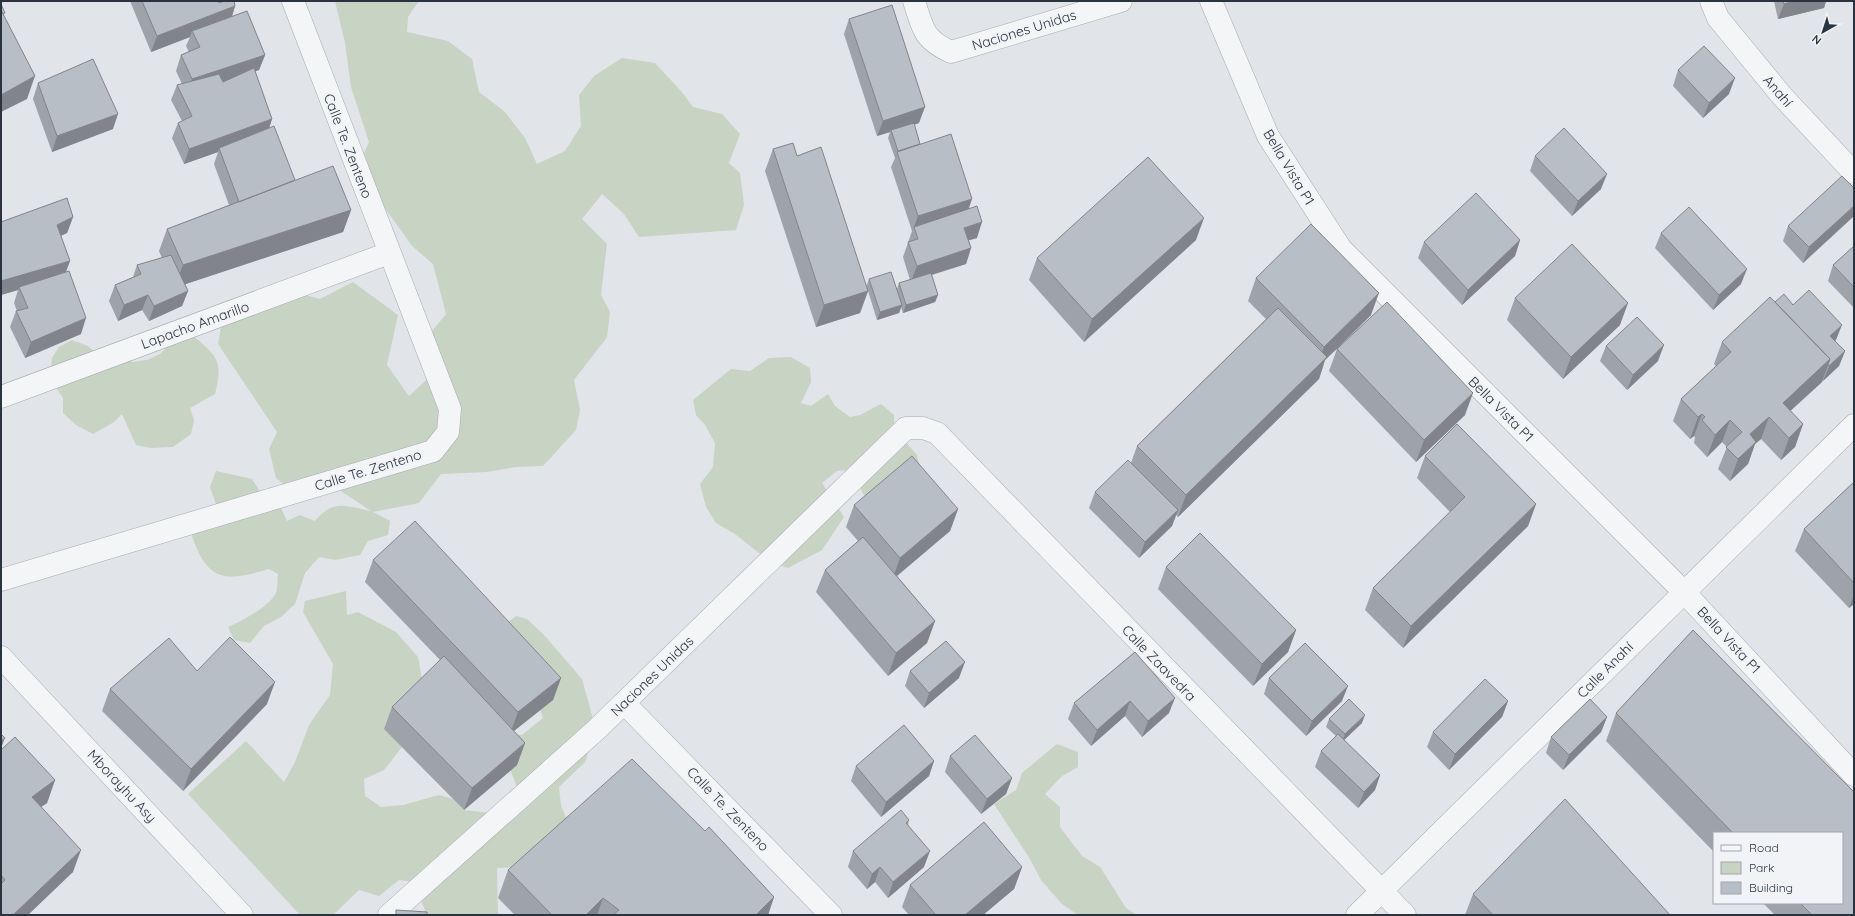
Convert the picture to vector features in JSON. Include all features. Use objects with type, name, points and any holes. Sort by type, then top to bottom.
[{"type":"street","name":"Calle Te. Zenteno","points":[[1,580],[433,450],[448,432],[450,409],[293,1]]},
{"type":"street","name":"Naciones Unidas","points":[[914,1],[923,31],[935,44],[951,52],[1121,1]]},
{"type":"street","name":"Bella Vista P1","points":[[1211,1],[1268,136],[1341,249],[1684,592],[1854,775]]},
{"type":"street","name":"Anahí","points":[[1711,1],[1718,18],[1782,96],[1854,173]]},
{"type":"street","name":"Lapacho Amarillo","points":[[1,397],[389,253]]},
{"type":"street","name":"Calle Anahí","points":[[1357,915],[1854,425]]},
{"type":"street","name":"Naciones Unidas","points":[[389,915],[624,703],[906,428]]},
{"type":"street","name":"Calle Zaavedra","points":[[906,428],[923,428],[937,433],[1405,915]]},
{"type":"street","name":"Mborayhu Asy","points":[[1,657],[242,915]]},
{"type":"street","name":"Calle Te. Zenteno","points":[[624,703],[831,915]]},
{"type":"green space","points":[[335,1],[419,1],[408,17],[407,32],[448,41],[472,59],[479,92],[505,112],[525,138],[537,164],[565,151],[581,126],[579,95],[594,76],[622,58],[655,63],[681,91],[693,107],[722,114],[740,134],[729,163],[740,173],[744,205],[736,230],[639,237],[624,214],[602,194],[582,219],[607,244],[601,295],[610,312],[607,337],[574,380],[580,410],[576,430],[543,466],[515,467],[487,472],[441,474],[419,503],[373,512],[390,521],[388,535],[368,541],[360,555],[335,560],[319,557],[305,573],[295,604],[281,617],[264,626],[250,643],[234,640],[228,627],[255,613],[273,598],[277,591],[278,574],[269,569],[240,576],[228,576],[219,574],[203,561],[191,533],[202,515],[216,504],[210,487],[216,471],[252,479],[262,495],[281,508],[287,521],[300,515],[315,521],[328,509],[341,506],[371,511],[335,487],[294,493],[276,478],[269,449],[277,432],[218,344],[223,316],[289,291],[320,299],[353,282],[398,315],[387,365],[409,396],[434,373],[423,342],[446,314],[433,264],[412,246],[357,169],[369,142],[351,87],[345,43]]},
{"type":"green space","points":[[191,334],[207,347],[216,359],[219,373],[218,383],[215,394],[190,408],[194,420],[191,434],[173,447],[150,448],[136,445],[122,414],[114,422],[93,434],[76,425],[63,413],[63,398],[50,378],[52,358],[59,347],[72,340],[88,346],[99,355],[119,354],[132,362],[147,360],[160,354],[175,339]]},
{"type":"green space","points":[[791,357],[810,368],[811,382],[801,403],[811,406],[828,394],[835,406],[850,417],[860,415],[881,404],[894,415],[894,429],[917,455],[920,470],[875,503],[863,494],[853,469],[837,471],[822,483],[844,517],[822,550],[788,568],[769,561],[735,534],[716,523],[706,507],[700,484],[713,467],[715,443],[705,425],[696,415],[693,400],[731,369],[750,371],[769,358]]},
{"type":"green space","points":[[346,591],[347,615],[358,612],[396,632],[418,657],[424,690],[402,747],[384,770],[364,779],[365,796],[381,807],[403,805],[439,795],[453,799],[464,810],[491,813],[517,787],[502,749],[510,734],[522,735],[543,718],[531,685],[493,634],[516,616],[527,619],[545,636],[582,679],[596,730],[585,762],[559,787],[561,806],[571,828],[522,867],[497,868],[498,915],[427,915],[416,889],[415,882],[399,880],[379,896],[359,890],[333,915],[300,915],[188,794],[246,741],[284,782],[295,762],[309,725],[330,695],[333,664],[303,612],[305,601]]},
{"type":"green space","points":[[1057,744],[1078,752],[1078,767],[1062,776],[1045,794],[1060,807],[1060,827],[1082,856],[1100,867],[1126,908],[1137,915],[1078,915],[1062,904],[1041,880],[1030,859],[994,804],[1016,790],[1022,773]]},
{"type":"building","points":[[142,1],[218,1],[219,3],[224,1],[234,1],[235,6],[157,36]]},
{"type":"building","points":[[1783,1],[1794,1],[1784,4]]},
{"type":"building","points":[[1,4],[5,13],[3,14],[1,10]]},
{"type":"building","points":[[892,5],[925,107],[883,121],[849,19]]},
{"type":"building","points":[[1,10],[35,76],[1,95]]},
{"type":"building","points":[[247,11],[265,55],[192,79],[181,55],[200,47],[192,31]]},
{"type":"building","points":[[1704,46],[1735,78],[1709,103],[1678,70]]},
{"type":"building","points":[[93,59],[118,114],[57,136],[38,83]]},
{"type":"building","points":[[254,68],[272,119],[189,149],[178,123],[192,116],[177,85],[219,74],[223,82]]},
{"type":"building","points":[[914,123],[920,144],[898,151],[891,130]]},
{"type":"building","points":[[274,126],[295,180],[239,202],[219,148]]},
{"type":"building","points":[[1564,128],[1607,174],[1578,201],[1535,156]]},
{"type":"building","points":[[951,134],[972,199],[918,216],[897,152]]},
{"type":"building","points":[[793,143],[797,156],[821,147],[868,291],[824,305],[773,149]]},
{"type":"building","points":[[1148,157],[1204,218],[1092,319],[1037,258]]},
{"type":"building","points":[[333,166],[351,210],[183,265],[167,229]]},
{"type":"building","points":[[1842,176],[1854,188],[1854,206],[1809,247],[1788,226]]},
{"type":"building","points":[[1476,193],[1520,240],[1468,290],[1424,242]]},
{"type":"building","points":[[67,198],[73,217],[57,225],[70,261],[1,281],[1,222]]},
{"type":"building","points":[[977,206],[982,222],[964,228],[971,248],[917,266],[908,242],[918,239],[914,227]]},
{"type":"building","points":[[1689,207],[1747,269],[1719,295],[1661,233]]},
{"type":"building","points":[[1311,224],[1379,293],[1324,347],[1256,278]]},
{"type":"building","points":[[1572,244],[1628,303],[1571,357],[1515,298]]},
{"type":"building","points":[[1854,246],[1854,287],[1833,265]]},
{"type":"building","points":[[171,255],[188,291],[154,306],[148,295],[124,305],[115,285],[141,274],[137,265]]},
{"type":"building","points":[[69,271],[86,318],[31,342],[16,311],[28,308],[19,287]]},
{"type":"building","points":[[891,272],[902,305],[880,312],[869,279]]},
{"type":"building","points":[[931,273],[938,295],[906,305],[899,283]]},
{"type":"building","points":[[1809,290],[1842,325],[1830,336],[1845,351],[1829,366],[1830,359],[1775,302],[1784,294],[1793,305]]},
{"type":"building","points":[[1770,297],[1830,359],[1783,403],[1803,424],[1789,438],[1769,417],[1750,434],[1756,442],[1738,459],[1726,447],[1742,432],[1730,420],[1715,435],[1702,420],[1705,417],[1702,414],[1698,417],[1681,399],[1731,352],[1722,342]]},
{"type":"building","points":[[1387,302],[1473,393],[1424,440],[1337,349]]},
{"type":"building","points":[[1278,308],[1327,357],[1186,495],[1137,446]]},
{"type":"building","points":[[1637,317],[1664,345],[1633,375],[1606,346]]},
{"type":"building","points":[[1457,424],[1536,504],[1411,626],[1373,588],[1465,497],[1425,456]]},
{"type":"building","points":[[912,456],[958,509],[900,558],[854,505]]},
{"type":"building","points":[[1128,460],[1178,510],[1145,542],[1095,492]]},
{"type":"building","points":[[1854,482],[1854,583],[1804,529]]},
{"type":"building","points":[[415,521],[561,678],[518,712],[373,560]]},
{"type":"building","points":[[1200,533],[1296,630],[1262,664],[1166,567]]},
{"type":"building","points":[[863,537],[935,621],[896,653],[825,570]]},
{"type":"building","points":[[1693,630],[1854,792],[1854,915],[1812,915],[1801,904],[1843,904],[1843,832],[1732,832],[1616,713]]},
{"type":"building","points":[[230,637],[275,682],[191,769],[110,689],[169,638],[197,671]]},
{"type":"building","points":[[946,641],[965,662],[929,693],[910,671]]},
{"type":"building","points":[[1305,643],[1348,686],[1312,721],[1269,678]]},
{"type":"building","points":[[1135,652],[1175,698],[1148,721],[1130,701],[1097,730],[1074,703]]},
{"type":"building","points":[[444,656],[525,743],[472,788],[392,707]]},
{"type":"building","points":[[1485,679],[1508,701],[1455,754],[1433,732]]},
{"type":"building","points":[[1349,699],[1365,715],[1345,734],[1329,719]]},
{"type":"building","points":[[1590,699],[1607,717],[1569,755],[1551,737]]},
{"type":"building","points":[[904,725],[934,761],[886,802],[856,766]]},
{"type":"building","points":[[1,734],[5,738],[1,741]]},
{"type":"building","points":[[1338,734],[1380,775],[1364,792],[1321,751]]},
{"type":"building","points":[[975,735],[1012,778],[987,799],[950,756]]},
{"type":"building","points":[[15,737],[55,780],[32,797],[81,850],[13,915],[1,915],[1,884],[5,880],[1,875],[1,750]]},
{"type":"building","points":[[632,759],[705,831],[709,827],[774,897],[756,915],[613,915],[619,910],[603,898],[586,915],[552,915],[508,870]]},
{"type":"building","points":[[1565,799],[1670,915],[1493,915],[1473,894]]},
{"type":"building","points":[[901,810],[909,820],[906,823],[930,851],[893,882],[880,867],[872,874],[853,851]]},
{"type":"building","points":[[984,822],[1022,867],[965,915],[936,915],[910,885]]},
{"type":"building","points":[[396,910],[427,912],[427,915],[396,915]]}]
